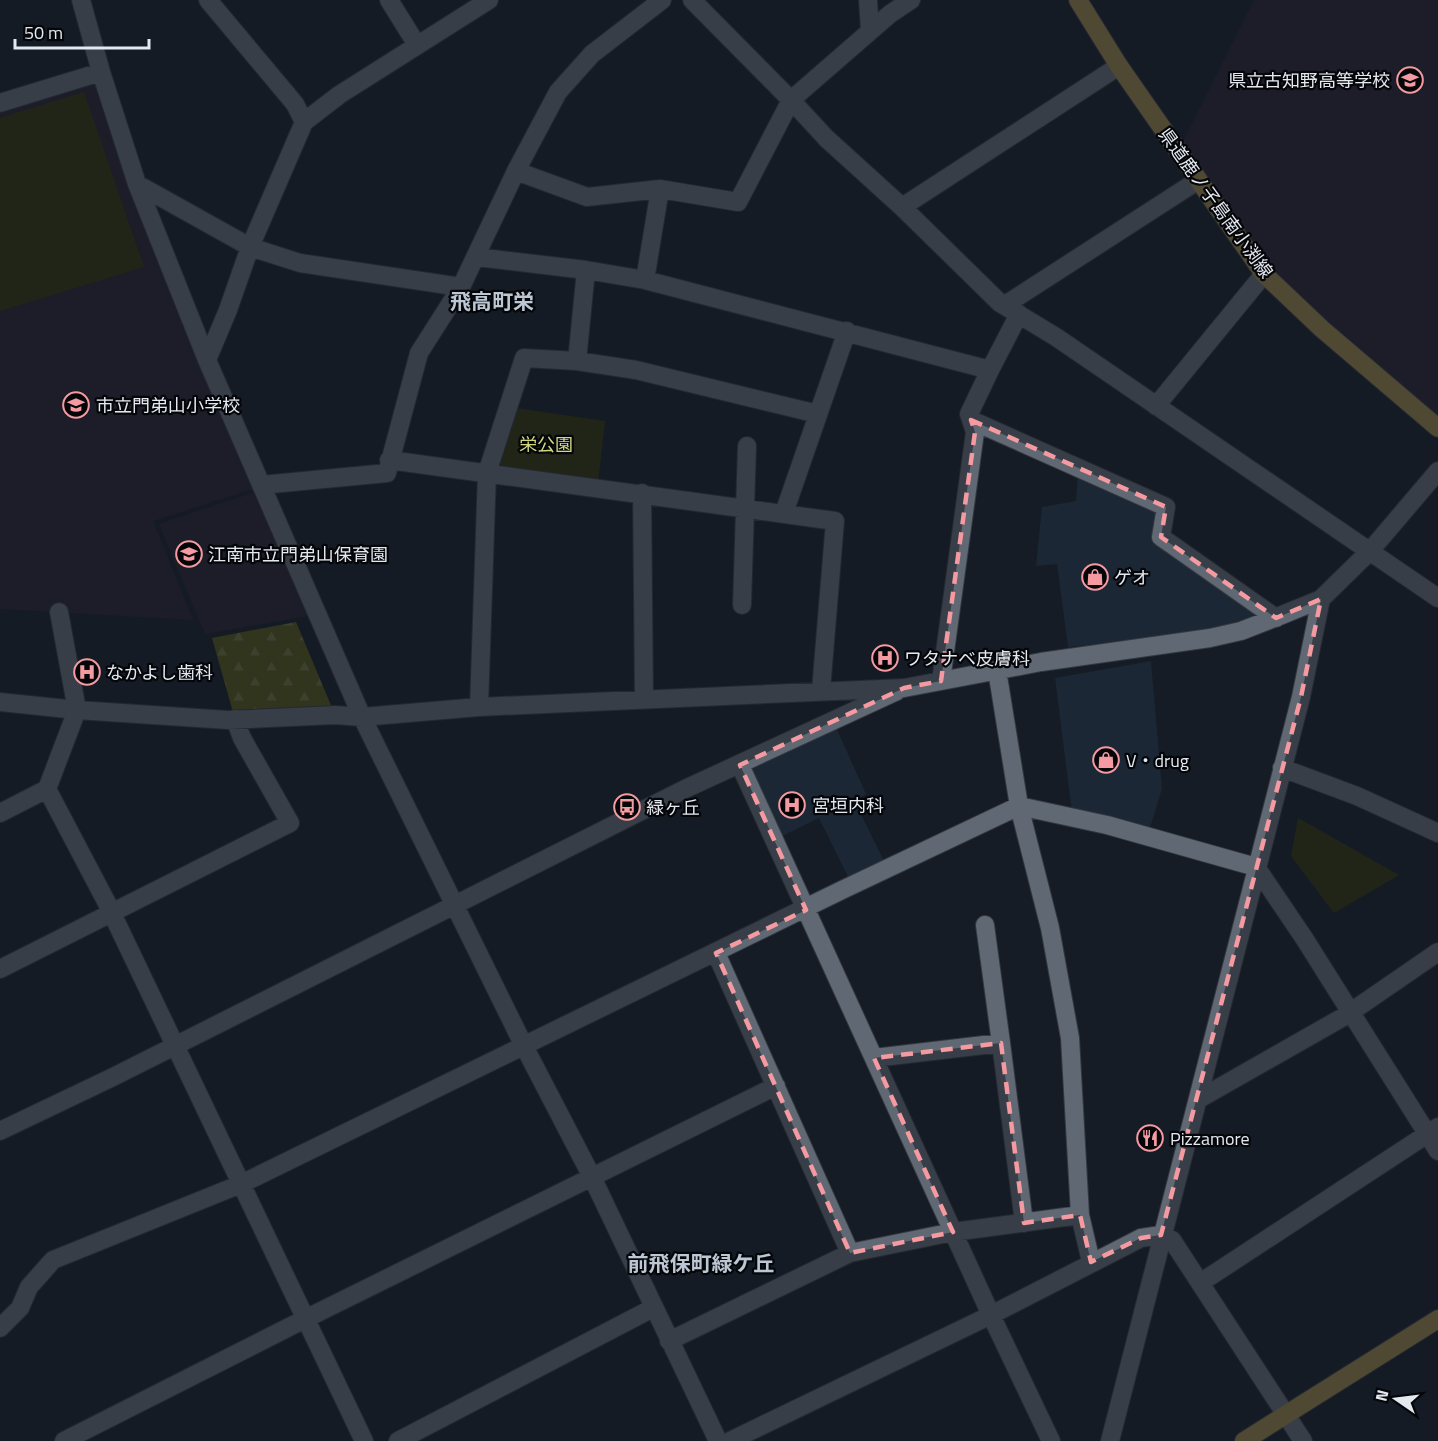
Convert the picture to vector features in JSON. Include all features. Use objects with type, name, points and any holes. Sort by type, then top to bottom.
[{"type":"main road","name":"県道鹿ノ子島南小渕線","points":[[1078,0],[1119,66],[1264,274],[1322,329],[1438,428]]},
{"type":"main road","points":[[1244,1441],[1438,1319]]},
{"type":"street","points":[[81,0],[101,72],[137,184],[207,360],[362,717],[524,1046],[592,1177],[718,1441]]},
{"type":"street","points":[[208,0],[295,105],[304,122]]},
{"type":"street","points":[[389,0],[417,45]]},
{"type":"street","points":[[207,360],[228,310],[250,247],[304,122],[339,95],[489,0]]},
{"type":"street","points":[[261,485],[387,473],[419,353],[461,287],[516,171],[558,92],[592,54],[662,0]]},
{"type":"street","points":[[692,0],[826,138],[1012,310],[1156,405],[1438,598]]},
{"type":"street","points":[[868,0],[870,31]]},
{"type":"street","points":[[516,171],[587,197],[660,189],[738,202],[791,100],[870,31],[911,0]]},
{"type":"street","points":[[902,207],[1119,66]]},
{"type":"street","points":[[0,103],[101,72]]},
{"type":"street","points":[[940,681],[975,432],[969,414],[990,370],[1012,310],[1197,180]]},
{"type":"street","points":[[137,184],[250,247],[300,263],[461,287]]},
{"type":"street","points":[[645,280],[660,189]]},
{"type":"street","points":[[476,257],[586,270],[645,280],[990,370]]},
{"type":"street","points":[[578,361],[586,270]]},
{"type":"street","points":[[1156,405],[1264,274]]},
{"type":"street","points":[[784,513],[847,331]]},
{"type":"street","points":[[479,707],[487,473],[524,358],[578,361],[636,370],[818,414]]},
{"type":"street","points":[[971,420],[1166,507],[1161,537],[1276,618]]},
{"type":"street","points":[[742,605],[747,446]]},
{"type":"street","points":[[389,460],[835,521],[820,690]]},
{"type":"street","points":[[0,702],[77,710],[235,719],[335,715],[362,717],[479,707],[644,698],[904,688],[996,670],[1210,638],[1241,631],[1276,618],[1321,599],[1370,551],[1438,471]]},
{"type":"street","points":[[642,494],[644,698]]},
{"type":"street","points":[[1110,1441],[1161,1235],[1301,697],[1321,599]]},
{"type":"street","points":[[0,813],[47,789],[77,710],[59,612]]},
{"type":"street","points":[[996,670],[1019,806],[1050,928],[1070,1038],[1080,1215],[1091,1262]]},
{"type":"street","points":[[0,1131],[685,789],[904,688]]},
{"type":"street","points":[[0,969],[290,823],[242,738],[235,719]]},
{"type":"street","points":[[740,765],[1049,1440]]},
{"type":"street","points":[[1282,768],[1436,827]]},
{"type":"street","points":[[47,789],[112,914],[364,1441]]},
{"type":"street","points":[[0,1328],[21,1308],[29,1287],[53,1260],[241,1184],[1019,806],[1107,825],[1256,867],[1304,938],[1349,1012],[1432,1130],[1438,1151]]},
{"type":"street","points":[[985,925],[1024,1223]]},
{"type":"street","points":[[1198,1099],[1349,1012],[1438,952]]},
{"type":"street","points":[[716,953],[850,1253]]},
{"type":"street","points":[[874,1058],[1001,1043]]},
{"type":"street","points":[[64,1441],[776,1086]]},
{"type":"street","points":[[1200,1282],[1432,1130]]},
{"type":"street","points":[[669,1341],[850,1253],[953,1232],[1080,1215]]},
{"type":"street","points":[[730,1441],[991,1315],[1091,1262],[1141,1239],[1161,1235],[1172,1239],[1303,1441]]},
{"type":"street","points":[[398,1441],[653,1308]]},
{"type":"highlighted area","points":[[971,420],[1166,507],[1161,537],[1276,618],[1321,599],[1301,697],[1161,1235],[1141,1238],[1091,1262],[1080,1215],[1024,1223],[1001,1043],[874,1058],[953,1232],[850,1253],[716,953],[806,910],[740,765],[904,688],[941,681],[975,432]]},
{"type":"shaded area","points":[[1254,0],[1438,0],[1438,418],[1268,269],[1181,146]]},
{"type":"shaded area","points":[[96,81],[255,488],[153,521],[193,620],[0,609],[0,111]]},
{"type":"shaded area","points":[[1078,473],[1161,510],[1156,540],[1268,616],[1226,630],[1068,647],[1057,564],[1036,566],[1042,507],[1076,501]]},
{"type":"shaded area","points":[[258,491],[314,615],[205,634],[159,524]]},
{"type":"shaded area","points":[[1151,661],[1162,789],[1149,831],[1072,813],[1055,678]]},
{"type":"shaded area","points":[[835,725],[866,794],[855,802],[886,865],[851,883],[819,818],[778,838],[743,767]]},
{"type":"green space","points":[[84,92],[144,267],[0,311],[0,118]]},
{"type":"green space","name":"栄公園","points":[[515,408],[605,421],[598,482],[495,469]]},
{"type":"green space","points":[[296,622],[335,715],[235,719],[212,638]]},
{"type":"green space","points":[[1298,818],[1399,875],[1334,913],[1291,856]]},
{"type":"place","name":"県立古知野高等学校","points":[[1410,80]]},
{"type":"place","name":"市立門弟山小学校","points":[[76,405]]},
{"type":"place","name":"江南市立門弟山保育園","points":[[189,554]]},
{"type":"place","name":"ゲオ","points":[[1095,577]]},
{"type":"place","name":"ワタナベ皮膚科","points":[[885,658]]},
{"type":"place","name":"なかよし歯科","points":[[87,672]]},
{"type":"place","name":"V・drug","points":[[1106,760]]},
{"type":"place","name":"宮垣内科","points":[[792,805]]},
{"type":"place","name":"緑ヶ丘","points":[[627,807]]},
{"type":"place","name":"Pizzamore","points":[[1150,1138]]},
{"type":"district","name":"飛高町栄","points":[[492,301]]},
{"type":"district","name":"前飛保町緑ケ丘","points":[[701,1263]]}]
